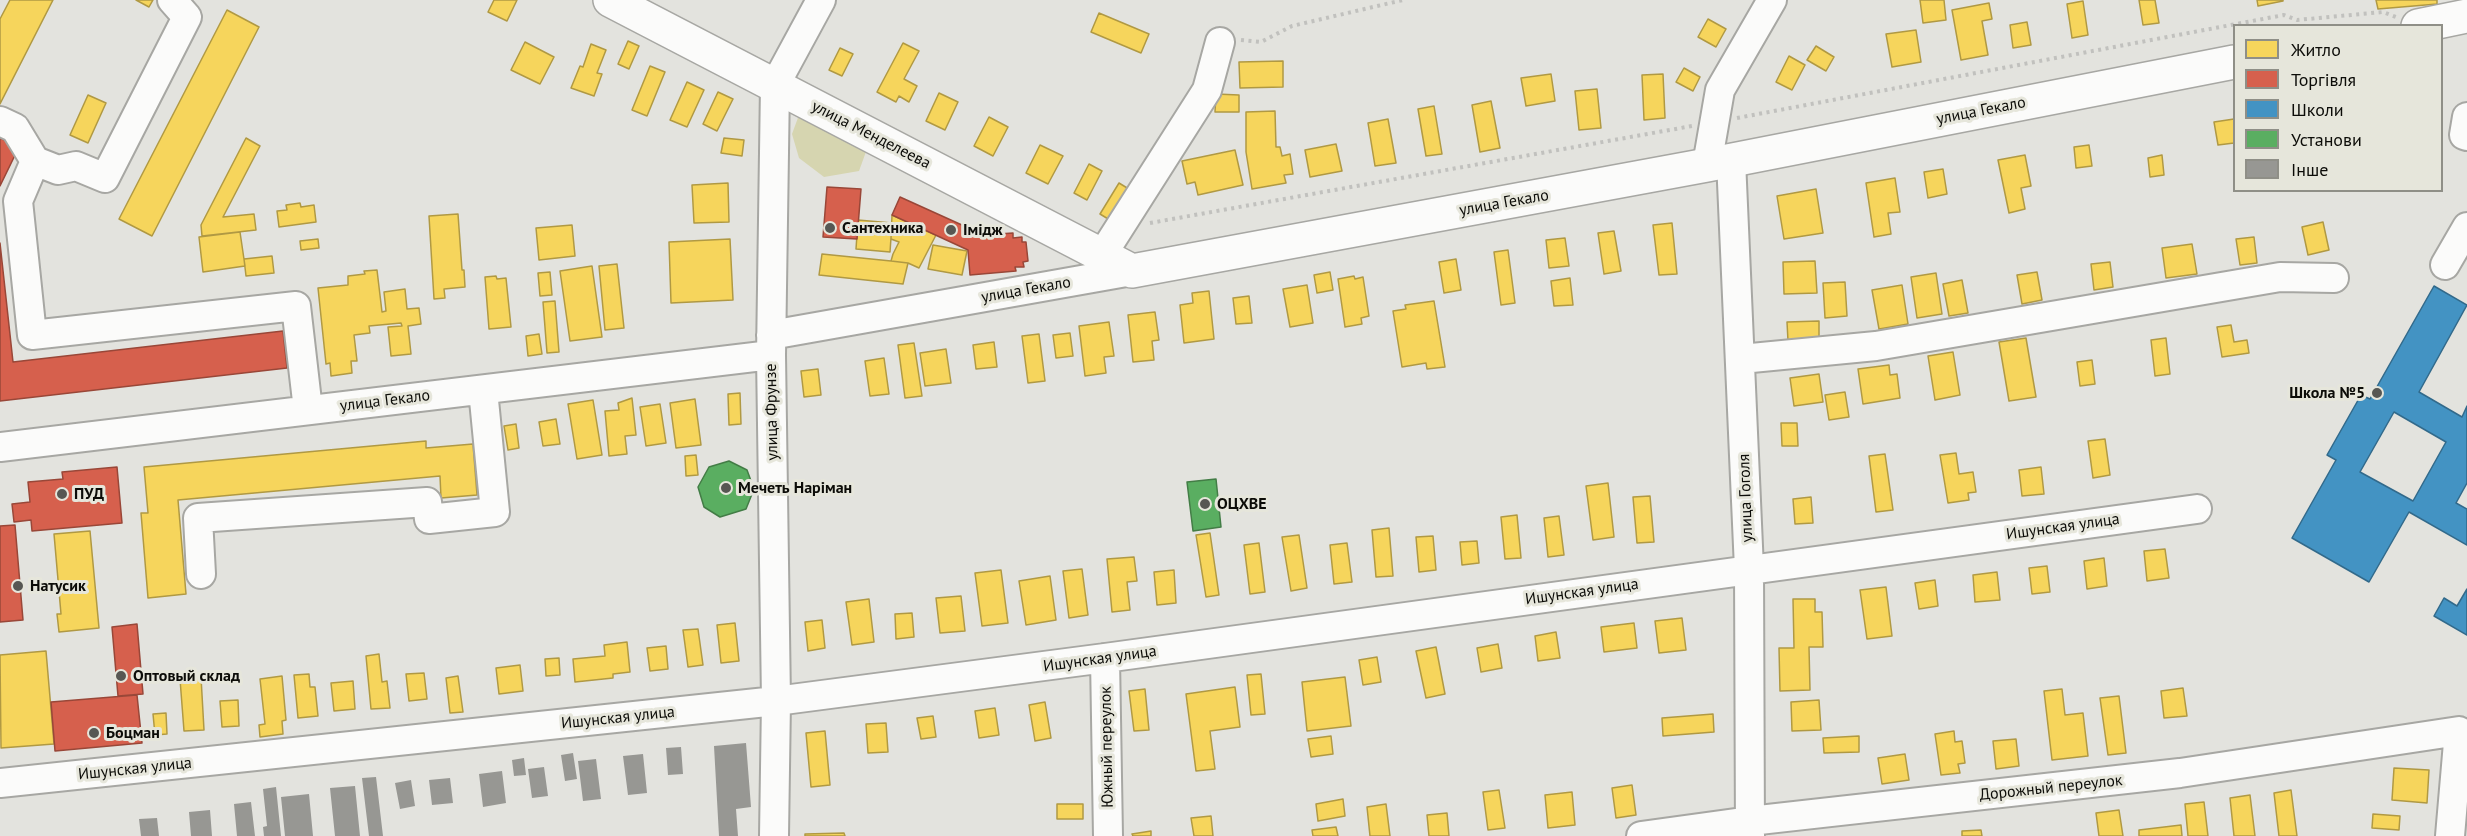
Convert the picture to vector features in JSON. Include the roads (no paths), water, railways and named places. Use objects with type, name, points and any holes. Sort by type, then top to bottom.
[{"type":"main road","name":"улица Менделеева","points":[[610,0],[775,85],[1111,242],[1132,271]]},
{"type":"main road","points":[[2424,24],[2467,16]]},
{"type":"main road","name":"улица Гекало","points":[[1132,271],[1719,163],[2233,62]]},
{"type":"street","points":[[0,121],[15,128],[36,161],[58,170],[76,166],[105,178],[187,18],[172,0]]},
{"type":"street","name":"улица Фрунзе","points":[[774,836],[776,701],[771,345],[775,85],[821,0]]},
{"type":"street","name":"улица Гоголя","points":[[1750,828],[1749,569],[1741,359],[1715,122],[1720,90],[1772,0]]},
{"type":"street","points":[[1111,242],[1207,90],[1220,42]]},
{"type":"street","points":[[2467,117],[2464,135],[2467,136]]},
{"type":"street","points":[[36,161],[18,201],[32,335],[296,306],[308,410]]},
{"type":"street","points":[[2445,265],[2467,226]]},
{"type":"street","name":"улица Гекало","points":[[0,447],[483,390],[771,345],[1132,271]]},
{"type":"street","points":[[1741,359],[1876,346],[2280,277],[2334,278]]},
{"type":"street","points":[[201,574],[198,518],[427,502],[429,519],[495,512],[483,390]]},
{"type":"street","name":"Ишунская улица","points":[[0,783],[776,701],[2197,509]]},
{"type":"street","name":"Южный переулок","points":[[1105,658],[1108,836]]},
{"type":"street","name":"Дорожный переулок","points":[[1641,836],[1750,828],[2180,773],[2459,731],[2450,836]]},
{"type":"place","name":"Сантехника","points":[[830,228]]},
{"type":"place","name":"Імідж","points":[[951,230]]},
{"type":"place","name":"Школа №5","points":[[2377,393]]},
{"type":"place","name":"Мечеть Наріман","points":[[726,488]]},
{"type":"place","name":"ПУД","points":[[62,494]]},
{"type":"place","name":"ОЦХВЕ","points":[[1205,504]]},
{"type":"place","name":"Натусик","points":[[18,586]]},
{"type":"place","name":"Оптовый склад","points":[[121,676]]},
{"type":"place","name":"Боцман","points":[[94,733]]}]
